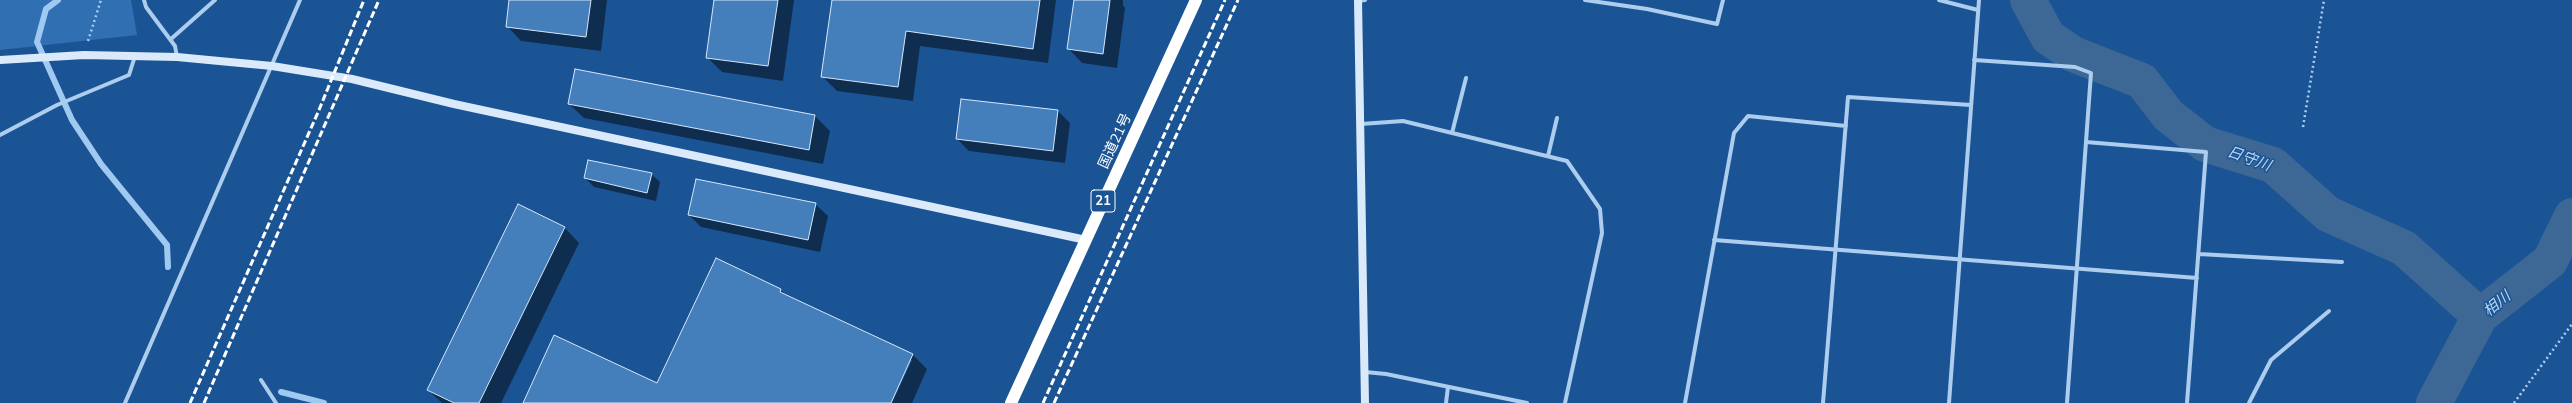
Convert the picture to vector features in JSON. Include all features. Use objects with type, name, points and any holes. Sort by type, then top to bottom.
[{"type":"highway","name":"国道21号","points":[[1011,403],[1196,0]]},
{"type":"street","points":[[144,0],[146,7],[171,39],[175,46],[177,57]]},
{"type":"street","points":[[171,39],[215,0]]},
{"type":"street","points":[[125,403],[300,0]]},
{"type":"street","points":[[1361,0],[1361,124],[1365,403]]},
{"type":"street","points":[[1584,0],[1647,9],[1717,24],[1723,0]]},
{"type":"street","points":[[1939,0],[1978,10]]},
{"type":"street","points":[[1949,403],[1978,0]]},
{"type":"street","points":[[0,60],[84,55],[177,57],[272,66],[352,79],[454,104],[1086,240]]},
{"type":"street","points":[[0,135],[56,105],[129,75],[135,56]]},
{"type":"street","points":[[1974,60],[2075,67],[2091,73],[2067,403]]},
{"type":"street","points":[[1452,133],[1466,78]]},
{"type":"street","points":[[1823,403],[1848,97],[1971,104]]},
{"type":"street","points":[[1684,403],[1734,133],[1748,116],[1846,126]]},
{"type":"street","points":[[1548,156],[1557,118]]},
{"type":"street","points":[[1361,124],[1403,121],[1567,160],[1600,209],[1602,234],[1565,403]]},
{"type":"street","points":[[2086,142],[2206,152],[2187,403]]},
{"type":"street","points":[[1714,240],[2197,278]]},
{"type":"street","points":[[2199,254],[2342,262]]},
{"type":"street","points":[[2249,403],[2271,360],[2329,311]]},
{"type":"street","points":[[1364,372],[1527,403]]},
{"type":"street","points":[[261,380],[276,403]]},
{"type":"street","points":[[1446,403],[1448,387]]},
{"type":"path","points":[[84,55],[101,0]]},
{"type":"path","points":[[2303,126],[2324,0]]},
{"type":"path","points":[[2514,403],[2572,324]]},
{"type":"shaded area","points":[[0,0],[131,0],[137,35],[0,50]]},
{"type":"building","points":[[509,0],[591,0],[586,37],[506,27]]},
{"type":"building","points":[[714,0],[778,0],[768,66],[706,58]]},
{"type":"building","points":[[832,0],[1040,0],[1033,49],[906,31],[898,87],[821,77]]},
{"type":"building","points":[[1074,0],[1110,0],[1103,54],[1067,49]]},
{"type":"building","points":[[575,69],[815,115],[809,150],[568,104]]},
{"type":"building","points":[[961,99],[1058,110],[1053,151],[956,139]]},
{"type":"building","points":[[588,160],[652,173],[647,193],[584,178]]},
{"type":"building","points":[[696,179],[816,203],[808,240],[688,215]]},
{"type":"building","points":[[518,204],[565,227],[479,403],[454,403],[427,390]]},
{"type":"building","points":[[716,258],[781,289],[780,292],[913,354],[891,403],[523,403],[554,335],[657,383]]},
{"type":"waterway","points":[[58,0],[46,9],[37,42],[72,120],[101,164],[167,245],[168,267]]},
{"type":"waterway","name":"日守川","points":[[2028,0],[2048,37],[2073,54],[2142,81],[2168,115],[2205,144],[2273,165],[2328,214],[2404,248],[2480,316]]},
{"type":"waterway","name":"相川","points":[[2434,403],[2480,316],[2550,261],[2572,216]]},
{"type":"waterway","points":[[281,392],[324,403]]},
{"type":"railway","points":[[190,403],[319,110],[364,0]]},
{"type":"railway","points":[[204,403],[379,0]]},
{"type":"railway","points":[[1043,403],[1225,0]]},
{"type":"railway","points":[[1054,403],[1238,0]]}]
